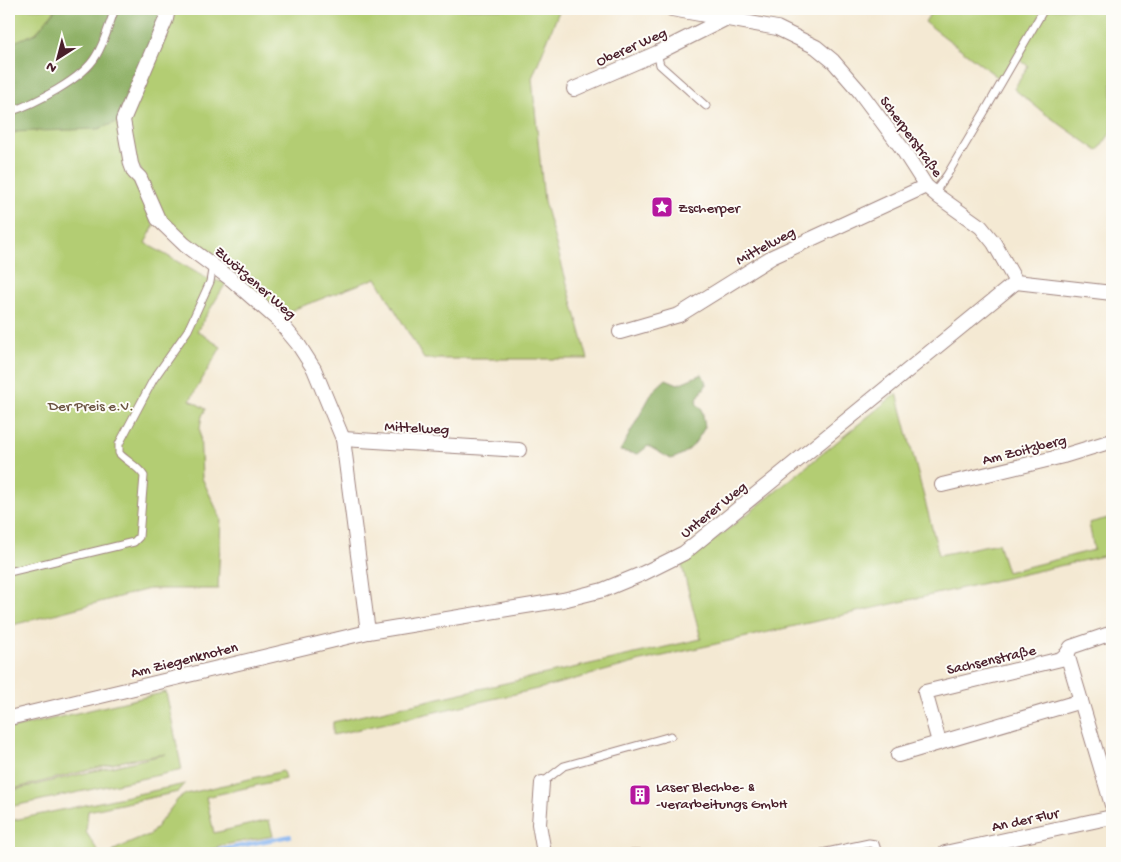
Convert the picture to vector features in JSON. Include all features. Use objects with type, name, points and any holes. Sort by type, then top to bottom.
[{"type":"street","name":"Zwötzener Weg","points":[[168,9],[166,19],[123,120],[131,164],[134,172],[140,178],[158,220],[185,245],[213,264],[278,320],[298,344],[314,369],[343,439],[368,632]]},
{"type":"street","name":"Scherperstraße","points":[[672,9],[777,28],[816,47],[833,61],[872,107],[930,189],[980,227],[994,243],[1016,282]]},
{"type":"street","name":"Oberer Weg","points":[[574,89],[657,53],[727,18]]},
{"type":"street","name":"Mittelweg","points":[[620,332],[679,315],[772,257],[930,189]]},
{"type":"street","points":[[1016,282],[1112,293]]},
{"type":"street","name":"Unterer Weg","points":[[368,632],[563,600],[603,590],[644,573],[684,553],[1016,282]]},
{"type":"street","name":"Mittelweg","points":[[343,439],[519,450]]},
{"type":"street","name":"Am Zoitzberg","points":[[942,485],[1063,456],[1112,441]]},
{"type":"street","name":"Am Ziegenknoten","points":[[9,718],[368,632]]},
{"type":"street","points":[[1112,633],[1070,646],[1067,654],[1112,805]]},
{"type":"street","name":"Sachsenstraße","points":[[939,742],[925,692],[1061,660],[1067,654]]},
{"type":"street","points":[[898,755],[1081,701]]},
{"type":"street","points":[[542,782],[538,824],[544,853]]},
{"type":"street","name":"An der Flur","points":[[945,853],[1112,817]]},
{"type":"lane","points":[[9,112],[38,101],[83,72],[96,57],[115,9]]},
{"type":"lane","points":[[930,189],[961,151],[1044,9]]},
{"type":"lane","points":[[657,53],[660,65],[706,106]]},
{"type":"lane","points":[[9,572],[134,542],[139,537],[144,476],[141,471],[119,452],[119,444],[153,380],[188,330],[210,282],[213,264]]},
{"type":"lane","points":[[542,782],[564,766],[671,736]]},
{"type":"lane","points":[[822,853],[869,843],[875,844],[878,853]]},
{"type":"lane","points":[[632,853],[639,853]]},
{"type":"lane","points":[[707,853],[714,853]]},
{"type":"green space","points":[[9,9],[56,9],[36,33],[10,45]]},
{"type":"green space","points":[[56,9],[168,9],[123,120],[98,129],[9,132],[9,44],[36,33]]},
{"type":"green space","name":"Der Preis e.V.","points":[[168,9],[560,9],[532,78],[544,201],[588,359],[424,359],[376,278],[279,315],[161,217],[140,168],[131,164],[138,191],[154,226],[145,243],[206,278],[226,283],[197,331],[221,347],[190,400],[206,409],[202,416],[200,428],[202,478],[221,519],[218,589],[149,589],[9,626],[9,132],[16,133]]},
{"type":"green space","points":[[933,9],[1112,9],[1112,131],[1098,151],[1014,89],[1028,66],[1015,56],[1000,79],[925,22]]},
{"type":"green space","points":[[702,374],[707,384],[696,403],[702,409],[705,427],[687,451],[671,459],[648,446],[638,454],[620,451],[653,391],[666,379],[678,384]]},
{"type":"green space","points":[[897,393],[939,555],[998,543],[1007,572],[1094,550],[1089,523],[1112,517],[1112,554],[641,661],[546,687],[333,735],[333,722],[701,639],[681,562],[704,548]]},
{"type":"green space","points":[[166,692],[182,770],[9,807],[9,791],[166,754],[128,760],[9,790],[9,729]]},
{"type":"green space","points":[[283,771],[285,779],[206,797],[214,833],[269,820],[273,836],[218,846],[217,848],[194,853],[112,853],[116,849],[151,834],[178,799],[186,794]]},
{"type":"green space","points":[[185,784],[178,792],[88,811],[86,832],[99,853],[9,853],[9,821]]},
{"type":"waterway","points":[[206,853],[290,836]]},
{"type":"place","name":"Zscherper","points":[[662,207]]},
{"type":"place","name":"Laser Blechbe- & -verarbeitungs GmbH","points":[[640,795]]}]
